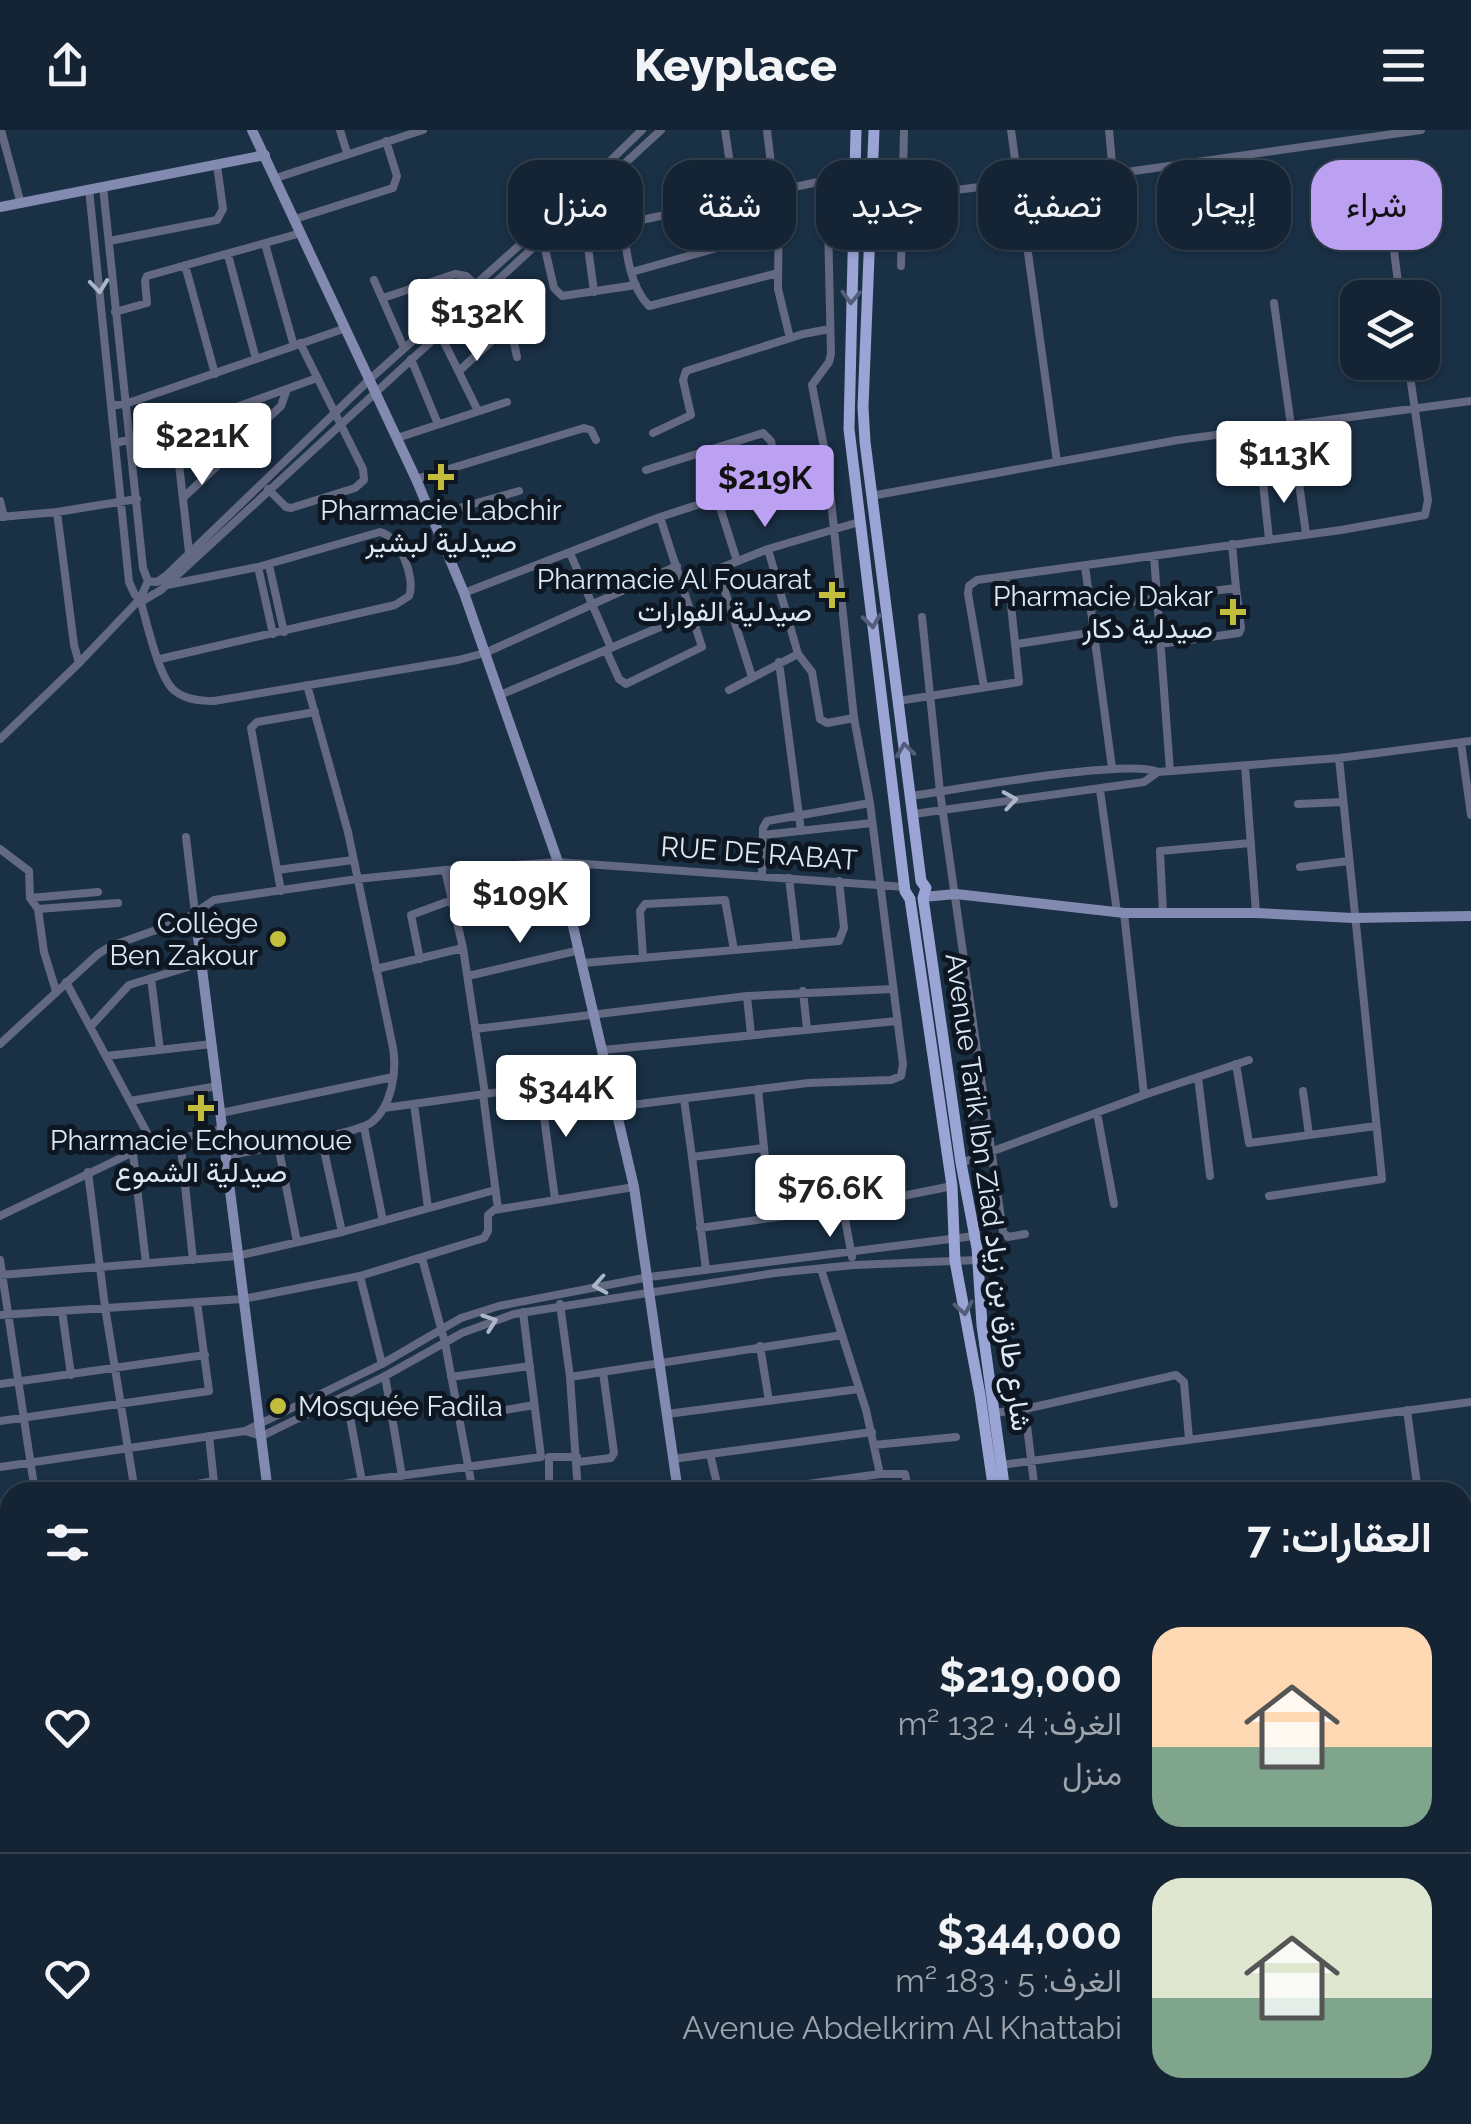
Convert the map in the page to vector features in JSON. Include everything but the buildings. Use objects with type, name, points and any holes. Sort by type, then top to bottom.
[{"type":"main road","points":[[252,130],[432,516],[464,593],[558,862],[634,1186],[676,1482]]},
{"type":"main road","name":"Avenue Tarik Ibn Ziad شارع طارق بن زياد","points":[[856,130],[848,395],[850,456],[916,890],[978,1260],[982,1325],[1003,1482]]},
{"type":"main road","name":"Avenue Tarik Ibn Ziad شارع طارق بن زياد","points":[[873,160],[874,130]]},
{"type":"main road","points":[[0,208],[265,155]]},
{"type":"main road","name":"Avenue Tarik Ibn Ziad شارع طارق بن زياد","points":[[870,250],[864,406],[871,496],[914,814],[916,890],[952,1186],[955,1261],[993,1482]]},
{"type":"main road","points":[[916,890],[1120,913],[1353,918],[1471,916]]},
{"type":"main road","points":[[195,913],[267,1482]]},
{"type":"street","points":[[1,130],[22,204]]},
{"type":"street","points":[[340,130],[347,154]]},
{"type":"street","points":[[276,178],[422,130]]},
{"type":"street","points":[[611,160],[642,130]]},
{"type":"street","points":[[629,160],[661,130]]},
{"type":"street","points":[[725,130],[729,160]]},
{"type":"street","points":[[767,130],[772,160]]},
{"type":"street","points":[[903,160],[904,130]]},
{"type":"street","points":[[1011,130],[1015,160]]},
{"type":"street","points":[[1109,130],[1112,160]]},
{"type":"street","points":[[1137,171],[1421,130]]},
{"type":"street","points":[[295,219],[393,188],[397,176],[386,141]]},
{"type":"street","points":[[109,240],[217,220],[223,209],[217,165]]},
{"type":"street","points":[[616,1107],[758,1089],[897,1078],[902,1074],[882,885],[854,718],[827,463],[812,382],[829,362],[828,180],[796,186]]},
{"type":"street","points":[[0,739],[80,663],[140,599],[148,582],[143,568],[103,187]]},
{"type":"street","points":[[89,189],[129,582],[140,599],[170,688],[196,700],[214,701],[484,652],[676,566]]},
{"type":"street","points":[[115,312],[148,303],[148,276],[302,233]]},
{"type":"street","points":[[263,482],[286,507],[292,508],[363,483],[363,469],[297,344],[264,244]]},
{"type":"street","points":[[148,582],[162,579],[404,348],[514,250]]},
{"type":"street","points":[[140,599],[149,598],[167,584],[532,250]]},
{"type":"street","points":[[546,250],[558,294],[570,297],[636,285]]},
{"type":"street","points":[[588,250],[594,292]]},
{"type":"street","points":[[628,250],[636,285],[646,304],[657,306],[778,274]]},
{"type":"street","points":[[632,272],[710,250]]},
{"type":"street","points":[[779,250],[782,308],[790,338]]},
{"type":"street","points":[[901,250],[901,266]]},
{"type":"street","points":[[1027,250],[1057,462]]},
{"type":"street","points":[[1394,250],[1398,280]]},
{"type":"street","points":[[228,255],[256,359]]},
{"type":"street","points":[[185,265],[215,374]]},
{"type":"street","points":[[382,298],[454,274],[466,276],[475,284]]},
{"type":"street","points":[[374,280],[404,348]]},
{"type":"street","points":[[486,294],[510,324],[517,357]]},
{"type":"street","points":[[1274,303],[1306,534]]},
{"type":"street","points":[[459,371],[510,324]]},
{"type":"street","points":[[111,406],[128,404],[346,328]]},
{"type":"street","points":[[654,433],[691,415],[683,380],[686,371],[830,329]]},
{"type":"street","points":[[440,334],[478,412]]},
{"type":"street","points":[[411,359],[438,424]]},
{"type":"street","points":[[115,443],[175,428],[317,378]]},
{"type":"street","points":[[984,687],[969,586],[977,580],[1425,515],[1428,500],[1410,380]]},
{"type":"street","points":[[184,497],[280,406],[287,389]]},
{"type":"street","points":[[871,496],[1178,440],[1471,401]]},
{"type":"street","points":[[397,438],[507,402]]},
{"type":"street","points":[[175,428],[190,552]]},
{"type":"street","points":[[416,479],[584,428],[591,430],[596,440]]},
{"type":"street","points":[[646,470],[763,433],[771,441],[778,477]]},
{"type":"street","points":[[464,593],[660,517],[827,463]]},
{"type":"street","points":[[1269,539],[1262,483],[1298,473]]},
{"type":"street","points":[[432,516],[519,491]]},
{"type":"street","points":[[717,498],[737,561]]},
{"type":"street","points":[[0,501],[2,517],[137,499]]},
{"type":"street","points":[[57,512],[74,644],[80,663]]},
{"type":"street","points":[[570,552],[619,679],[631,684],[702,648],[660,517]]},
{"type":"street","points":[[752,678],[718,571],[768,549],[859,522]]},
{"type":"street","points":[[160,659],[396,604],[408,596],[412,585],[396,543],[384,532],[258,568],[167,584]]},
{"type":"street","points":[[1160,644],[1239,633],[1232,544]]},
{"type":"street","points":[[768,549],[798,654],[812,672],[820,720],[854,718]]},
{"type":"street","points":[[1154,556],[1170,771]]},
{"type":"street","points":[[269,565],[284,632]]},
{"type":"street","points":[[1085,566],[1112,768]]},
{"type":"street","points":[[258,568],[272,634]]},
{"type":"street","points":[[898,702],[1020,682],[1008,576]]},
{"type":"street","points":[[1091,606],[1236,588]]},
{"type":"street","points":[[500,696],[726,602]]},
{"type":"street","points":[[922,617],[940,792],[1002,1232],[1008,1237],[1025,1234]]},
{"type":"street","points":[[1018,644],[1094,632]]},
{"type":"street","points":[[729,690],[798,654]]},
{"type":"street","points":[[780,662],[801,831]]},
{"type":"street","points":[[226,1156],[364,1127],[384,1108],[393,1077],[394,1057],[353,860],[308,685]]},
{"type":"street","points":[[281,891],[251,728],[258,722],[315,712]]},
{"type":"street","points":[[911,796],[1112,768],[1147,767],[1158,772],[1245,766],[1466,742],[1471,815]]},
{"type":"street","points":[[1269,1196],[1382,1179],[1339,758]]},
{"type":"street","points":[[1245,766],[1256,913]]},
{"type":"street","points":[[914,814],[1100,790],[1144,782],[1158,772]]},
{"type":"street","points":[[1100,790],[1144,1094]]},
{"type":"street","points":[[1298,804],[1343,802]]},
{"type":"street","points":[[762,876],[767,821],[870,803]]},
{"type":"street","points":[[763,835],[872,823]]},
{"type":"street","points":[[186,837],[195,913]]},
{"type":"street","points":[[1163,913],[1160,851],[1251,842]]},
{"type":"street","points":[[0,849],[29,871],[30,898],[38,910],[44,952],[56,991]]},
{"type":"street","points":[[278,870],[353,860]]},
{"type":"street","points":[[1300,867],[1348,861]]},
{"type":"street","name":"RUE DE RABAT","points":[[0,1044],[111,946],[195,913],[214,900],[357,879],[558,862],[916,890]]},
{"type":"street","points":[[514,865],[525,916]]},
{"type":"street","points":[[446,870],[468,976],[498,1209]]},
{"type":"street","points":[[789,878],[797,945]]},
{"type":"street","points":[[583,963],[842,939],[840,882]]},
{"type":"street","points":[[30,898],[98,892]]},
{"type":"street","points":[[420,958],[410,915],[452,900]]},
{"type":"street","points":[[643,958],[640,911],[645,904],[725,900],[734,950]]},
{"type":"street","points":[[38,910],[118,903]]},
{"type":"street","points":[[376,969],[463,948]]},
{"type":"street","points":[[468,976],[580,950]]},
{"type":"street","points":[[91,1026],[125,988],[201,963]]},
{"type":"street","points":[[151,978],[160,1050]]},
{"type":"street","points":[[66,982],[153,1144]]},
{"type":"street","points":[[475,1029],[747,996],[894,989]]},
{"type":"street","points":[[803,992],[807,1029]]},
{"type":"street","points":[[747,996],[751,1035]]},
{"type":"street","points":[[603,1050],[897,1021]]},
{"type":"street","points":[[106,1056],[212,1044]]},
{"type":"street","points":[[960,1163],[1144,1094],[1250,1060]]},
{"type":"street","points":[[1236,1064],[1250,1143],[1376,1126]]},
{"type":"street","points":[[384,1108],[608,1076]]},
{"type":"street","points":[[221,1113],[393,1077]]},
{"type":"street","points":[[1198,1077],[1210,1176]]},
{"type":"street","points":[[130,1101],[218,1086]]},
{"type":"street","points":[[540,1086],[555,1199]]},
{"type":"street","points":[[758,1089],[766,1168]]},
{"type":"street","points":[[1303,1091],[1309,1135]]},
{"type":"street","points":[[684,1099],[706,1270]]},
{"type":"street","points":[[414,1104],[428,1208]]},
{"type":"street","points":[[1097,1113],[1114,1204]]},
{"type":"street","points":[[364,1127],[383,1220]]},
{"type":"street","points":[[0,1216],[153,1144],[222,1129]]},
{"type":"street","points":[[321,1137],[342,1232]]},
{"type":"street","points":[[180,1138],[193,1260]]},
{"type":"street","points":[[278,1145],[297,1242]]},
{"type":"street","points":[[692,1156],[764,1148]]},
{"type":"street","points":[[133,1153],[146,1263]]},
{"type":"street","points":[[88,1172],[133,1482]]},
{"type":"street","points":[[4,1315],[243,1299],[360,1276],[484,1238],[488,1215],[498,1209],[634,1186]]},
{"type":"street","points":[[700,1228],[844,1208],[952,1186]]},
{"type":"street","points":[[1,1275],[236,1256],[495,1190]]},
{"type":"street","points":[[844,1208],[854,1265]]},
{"type":"street","points":[[0,1467],[245,1431],[382,1364],[442,1329],[498,1306],[649,1277],[974,1236]]},
{"type":"street","points":[[422,1258],[442,1329],[471,1482]]},
{"type":"street","points":[[0,1260],[4,1315],[12,1342],[34,1482]]},
{"type":"street","points":[[245,1431],[262,1436],[474,1328],[523,1312],[651,1290],[854,1265],[978,1260]]},
{"type":"street","points":[[821,1269],[860,1389],[880,1474]]},
{"type":"street","points":[[360,1276],[382,1364]]},
{"type":"street","points":[[0,1421],[210,1390],[198,1302]]},
{"type":"street","points":[[560,1304],[578,1482]]},
{"type":"street","points":[[62,1311],[71,1374]]},
{"type":"street","points":[[523,1312],[548,1482]]},
{"type":"street","points":[[570,1378],[842,1335]]},
{"type":"street","points":[[0,1344],[12,1342]]},
{"type":"street","points":[[760,1346],[769,1401]]},
{"type":"street","points":[[0,1384],[205,1355]]},
{"type":"street","points":[[451,1377],[530,1366]]},
{"type":"street","points":[[351,1482],[545,1457],[613,1456],[603,1372]]},
{"type":"street","points":[[994,1413],[1176,1375],[1184,1382],[1189,1438]]},
{"type":"street","points":[[385,1376],[402,1476]]},
{"type":"street","points":[[668,1414],[860,1389]]},
{"type":"street","points":[[346,1396],[362,1480]]},
{"type":"street","points":[[1000,1465],[1471,1402]]},
{"type":"street","points":[[459,1418],[534,1404]]},
{"type":"street","points":[[1025,1409],[1034,1482]]},
{"type":"street","points":[[1407,1410],[1417,1482]]},
{"type":"street","points":[[673,1459],[872,1432]]},
{"type":"street","points":[[208,1436],[214,1482]]},
{"type":"street","points":[[874,1445],[956,1437]]},
{"type":"street","points":[[710,1454],[717,1482]]},
{"type":"street","points":[[822,1482],[880,1474],[905,1474],[907,1482]]},
{"type":"place","name":"Pharmacie Labchir صيدلية لبشير","points":[[441,477]]},
{"type":"place","name":"Pharmacie Al Fouarat صيدلية الفوارات","points":[[832,595]]},
{"type":"place","name":"Pharmacie Dakar صيدلية دكار","points":[[1233,612]]},
{"type":"place","name":"Collège Ben Zakour","points":[[278,939]]},
{"type":"place","name":"Pharmacie Echoumoue صيدلية الشموع","points":[[201,1108]]},
{"type":"place","name":"Mosquée Fadila","points":[[278,1406]]}]
